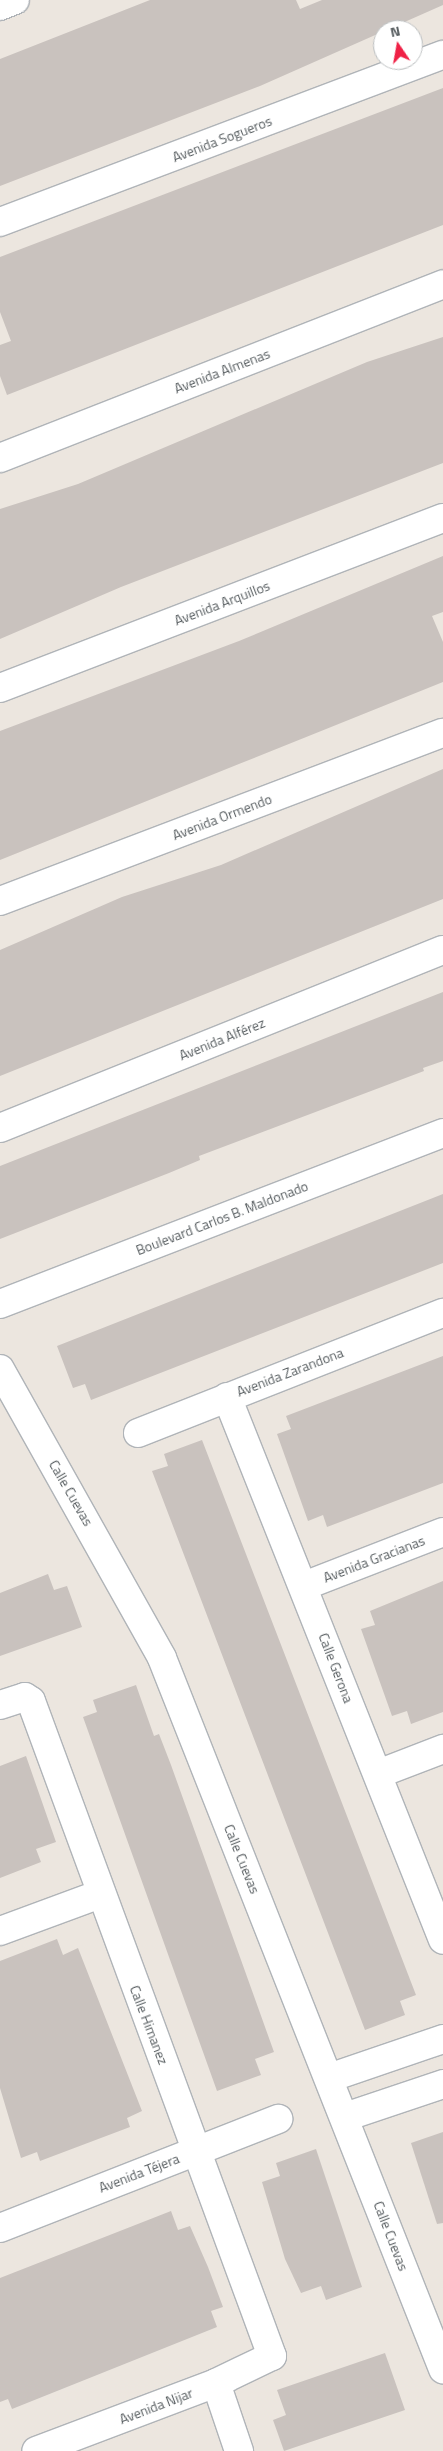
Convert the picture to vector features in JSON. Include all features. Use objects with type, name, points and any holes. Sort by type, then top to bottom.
[{"type":"street","points":[[0,6],[15,0]]},
{"type":"street","name":"Avenida Sogueros","points":[[0,222],[443,55]]},
{"type":"street","name":"Avenida Almenas","points":[[0,458],[443,284]]},
{"type":"street","name":"Avenida Arquillos","points":[[0,688],[443,518]]},
{"type":"street","name":"Avenida Ormendo","points":[[0,901],[443,734]]},
{"type":"street","name":"Avenida Alférez","points":[[0,1128],[443,950]]},
{"type":"street","name":"Boulevard Carlos B. Maldonado","points":[[0,1304],[443,1132]]},
{"type":"street","name":"Avenida Zarandona","points":[[138,1433],[443,1313]]},
{"type":"street","name":"Calle Cuevas","points":[[0,1369],[162,1658],[443,2369]]},
{"type":"street","name":"Calle Gerona","points":[[228,1397],[443,1940]]},
{"type":"street","name":"Avenida Gracianas","points":[[304,1586],[443,1532]]},
{"type":"street","name":"Calle Himanez","points":[[12,1701],[31,1701],[100,1894],[272,2356]]},
{"type":"street","points":[[378,1774],[443,1749]]},
{"type":"street","points":[[0,1931],[100,1894]]},
{"type":"street","points":[[329,2078],[443,2039]]},
{"type":"street","points":[[345,2117],[443,2084]]},
{"type":"street","name":"Avenida Téjera","points":[[0,2228],[278,2119]]},
{"type":"street","name":"Avenida Nijar","points":[[36,2451],[216,2383],[272,2356]]},
{"type":"street","points":[[216,2383],[239,2451]]},
{"type":"building","points":[[150,0],[296,0],[300,9],[322,0],[443,0],[443,5],[409,20],[373,20],[373,36],[260,86],[0,186],[0,59]]},
{"type":"building","points":[[443,88],[443,225],[7,395],[0,376],[0,345],[11,341],[0,312],[0,257]]},
{"type":"building","points":[[443,337],[443,463],[121,587],[0,639],[0,509],[78,484],[367,362]]},
{"type":"building","points":[[443,556],[443,612],[432,616],[443,642],[443,682],[0,860],[0,731],[239,641]]},
{"type":"building","points":[[443,769],[443,899],[0,1076],[0,950],[122,897],[221,865]]},
{"type":"building","points":[[443,992],[443,1061],[423,1068],[424,1071],[199,1156],[200,1160],[169,1173],[0,1239],[0,1166]]},
{"type":"building","points":[[443,1194],[443,1263],[91,1400],[85,1384],[73,1388],[57,1346]]},
{"type":"building","points":[[443,1356],[443,1483],[327,1527],[323,1515],[308,1521],[277,1434],[291,1429],[286,1416]]},
{"type":"building","points":[[202,1440],[416,1995],[400,2001],[405,2015],[365,2030],[152,1471],[168,1466],[164,1454]]},
{"type":"building","points":[[48,1574],[54,1590],[67,1586],[82,1627],[0,1656],[0,1593]]},
{"type":"building","points":[[443,1581],[443,1712],[411,1724],[407,1711],[392,1716],[361,1629],[375,1625],[370,1611]]},
{"type":"building","points":[[136,1685],[154,1736],[159,1734],[171,1765],[274,2052],[255,2059],[261,2075],[217,2091],[83,1717],[97,1712],[93,1700]]},
{"type":"building","points":[[26,1756],[56,1842],[36,1849],[41,1862],[0,1878],[0,1766]]},
{"type":"building","points":[[57,1939],[63,1955],[78,1948],[142,2111],[127,2118],[130,2127],[40,2161],[37,2152],[21,2158],[0,2088],[0,1961]]},
{"type":"building","points":[[443,2132],[443,2223],[437,2224],[411,2143]]},
{"type":"building","points":[[316,2149],[362,2287],[326,2300],[321,2286],[301,2293],[285,2259],[262,2182],[280,2176],[276,2163]]},
{"type":"building","points":[[171,2211],[178,2230],[190,2226],[208,2267],[223,2307],[211,2311],[217,2327],[12,2409],[8,2399],[0,2402],[0,2278]]},
{"type":"building","points":[[385,2353],[405,2410],[284,2451],[273,2420],[286,2415],[277,2390]]}]
